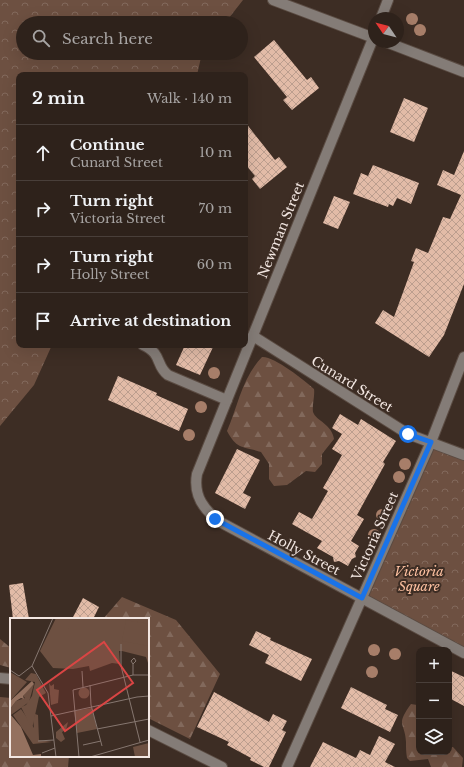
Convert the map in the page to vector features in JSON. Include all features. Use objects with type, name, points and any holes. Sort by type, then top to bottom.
[{"type":"street","points":[[273,0],[368,35]]},
{"type":"street","points":[[383,12],[388,0]]},
{"type":"street","name":"Newman Street","points":[[200,502],[196,490],[197,474],[370,48]]},
{"type":"street","points":[[402,48],[464,72]]},
{"type":"street","name":"Cunard Street","points":[[253,336],[408,434],[464,454]]},
{"type":"street","points":[[150,348],[154,350],[163,370],[168,375],[227,400]]},
{"type":"street","name":"Victoria Street","points":[[287,767],[431,442],[464,357]]},
{"type":"street","name":"Holly Street","points":[[200,502],[210,514],[222,523],[464,653]]},
{"type":"street","points":[[0,678],[10,679]]},
{"type":"street","points":[[149,730],[222,767]]},
{"type":"green space","points":[[0,0],[243,0],[230,16],[16,16],[16,60],[200,60],[198,72],[16,72],[16,348],[51,348],[34,385],[0,426]]},
{"type":"green space","points":[[262,357],[274,360],[281,364],[314,389],[313,412],[317,418],[327,426],[333,434],[334,439],[322,454],[322,464],[315,472],[306,471],[287,485],[274,486],[269,479],[269,464],[261,452],[245,448],[237,444],[227,431],[245,383],[255,365]]},
{"type":"green space","name":"Victoria Square","points":[[431,442],[464,455],[464,653],[362,598]]},
{"type":"green space","points":[[122,597],[176,620],[220,674],[190,739],[149,718],[149,618],[104,618]]},
{"type":"green space","points":[[0,639],[10,647],[10,668],[0,665]]},
{"type":"green space","points":[[0,697],[10,698],[10,757],[69,757],[68,767],[0,767]]},
{"type":"green space","points":[[411,704],[416,705],[416,755],[452,755],[453,747],[463,758],[462,767],[431,767],[428,759],[410,761],[407,758],[405,736],[402,724],[403,716]]},
{"type":"building","points":[[274,40],[307,80],[311,77],[319,88],[292,110],[283,100],[287,97],[254,57]]},
{"type":"building","points":[[404,98],[428,108],[414,142],[390,132]]},
{"type":"building","points":[[248,126],[275,160],[279,157],[287,167],[260,189],[252,179],[255,176],[248,168]]},
{"type":"building","points":[[464,151],[464,284],[444,335],[429,357],[375,323],[383,310],[394,317],[414,262],[411,261],[416,248],[428,253],[443,217],[450,219],[461,195],[437,185],[443,170],[454,175]]},
{"type":"building","points":[[373,165],[419,183],[411,204],[397,198],[393,206],[389,204],[388,207],[353,194],[361,173],[368,176]]},
{"type":"building","points":[[334,196],[350,202],[338,229],[323,223]]},
{"type":"building","points":[[184,348],[213,348],[200,375],[176,365]]},
{"type":"building","points":[[118,376],[157,393],[156,395],[188,409],[179,431],[108,400]]},
{"type":"building","points":[[340,414],[358,425],[361,419],[396,441],[383,462],[385,464],[357,515],[364,519],[351,541],[359,546],[355,553],[356,557],[352,559],[348,566],[339,561],[334,562],[333,557],[317,548],[322,541],[292,524],[299,512],[312,519],[328,491],[323,488],[342,455],[332,449],[342,434],[332,428]]},
{"type":"building","points":[[237,449],[260,460],[243,493],[251,497],[245,509],[215,493]]},
{"type":"building","points":[[23,583],[29,618],[13,618],[9,585]]},
{"type":"building","points":[[83,598],[99,607],[94,618],[73,618]]},
{"type":"building","points":[[256,631],[271,638],[270,640],[312,659],[301,681],[265,663],[269,655],[249,645]]},
{"type":"building","points":[[452,671],[464,677],[464,706],[452,700]]},
{"type":"building","points":[[351,687],[387,705],[385,709],[398,715],[390,732],[341,708]]},
{"type":"building","points":[[214,692],[269,722],[273,714],[287,721],[282,730],[286,732],[269,767],[264,767],[250,760],[251,758],[227,745],[229,742],[197,727]]},
{"type":"building","points":[[379,736],[395,744],[385,762],[395,767],[310,767],[323,742],[356,758],[360,750],[370,755]]},
{"type":"route","points":[[215,519],[362,598],[431,442],[408,434]]}]
